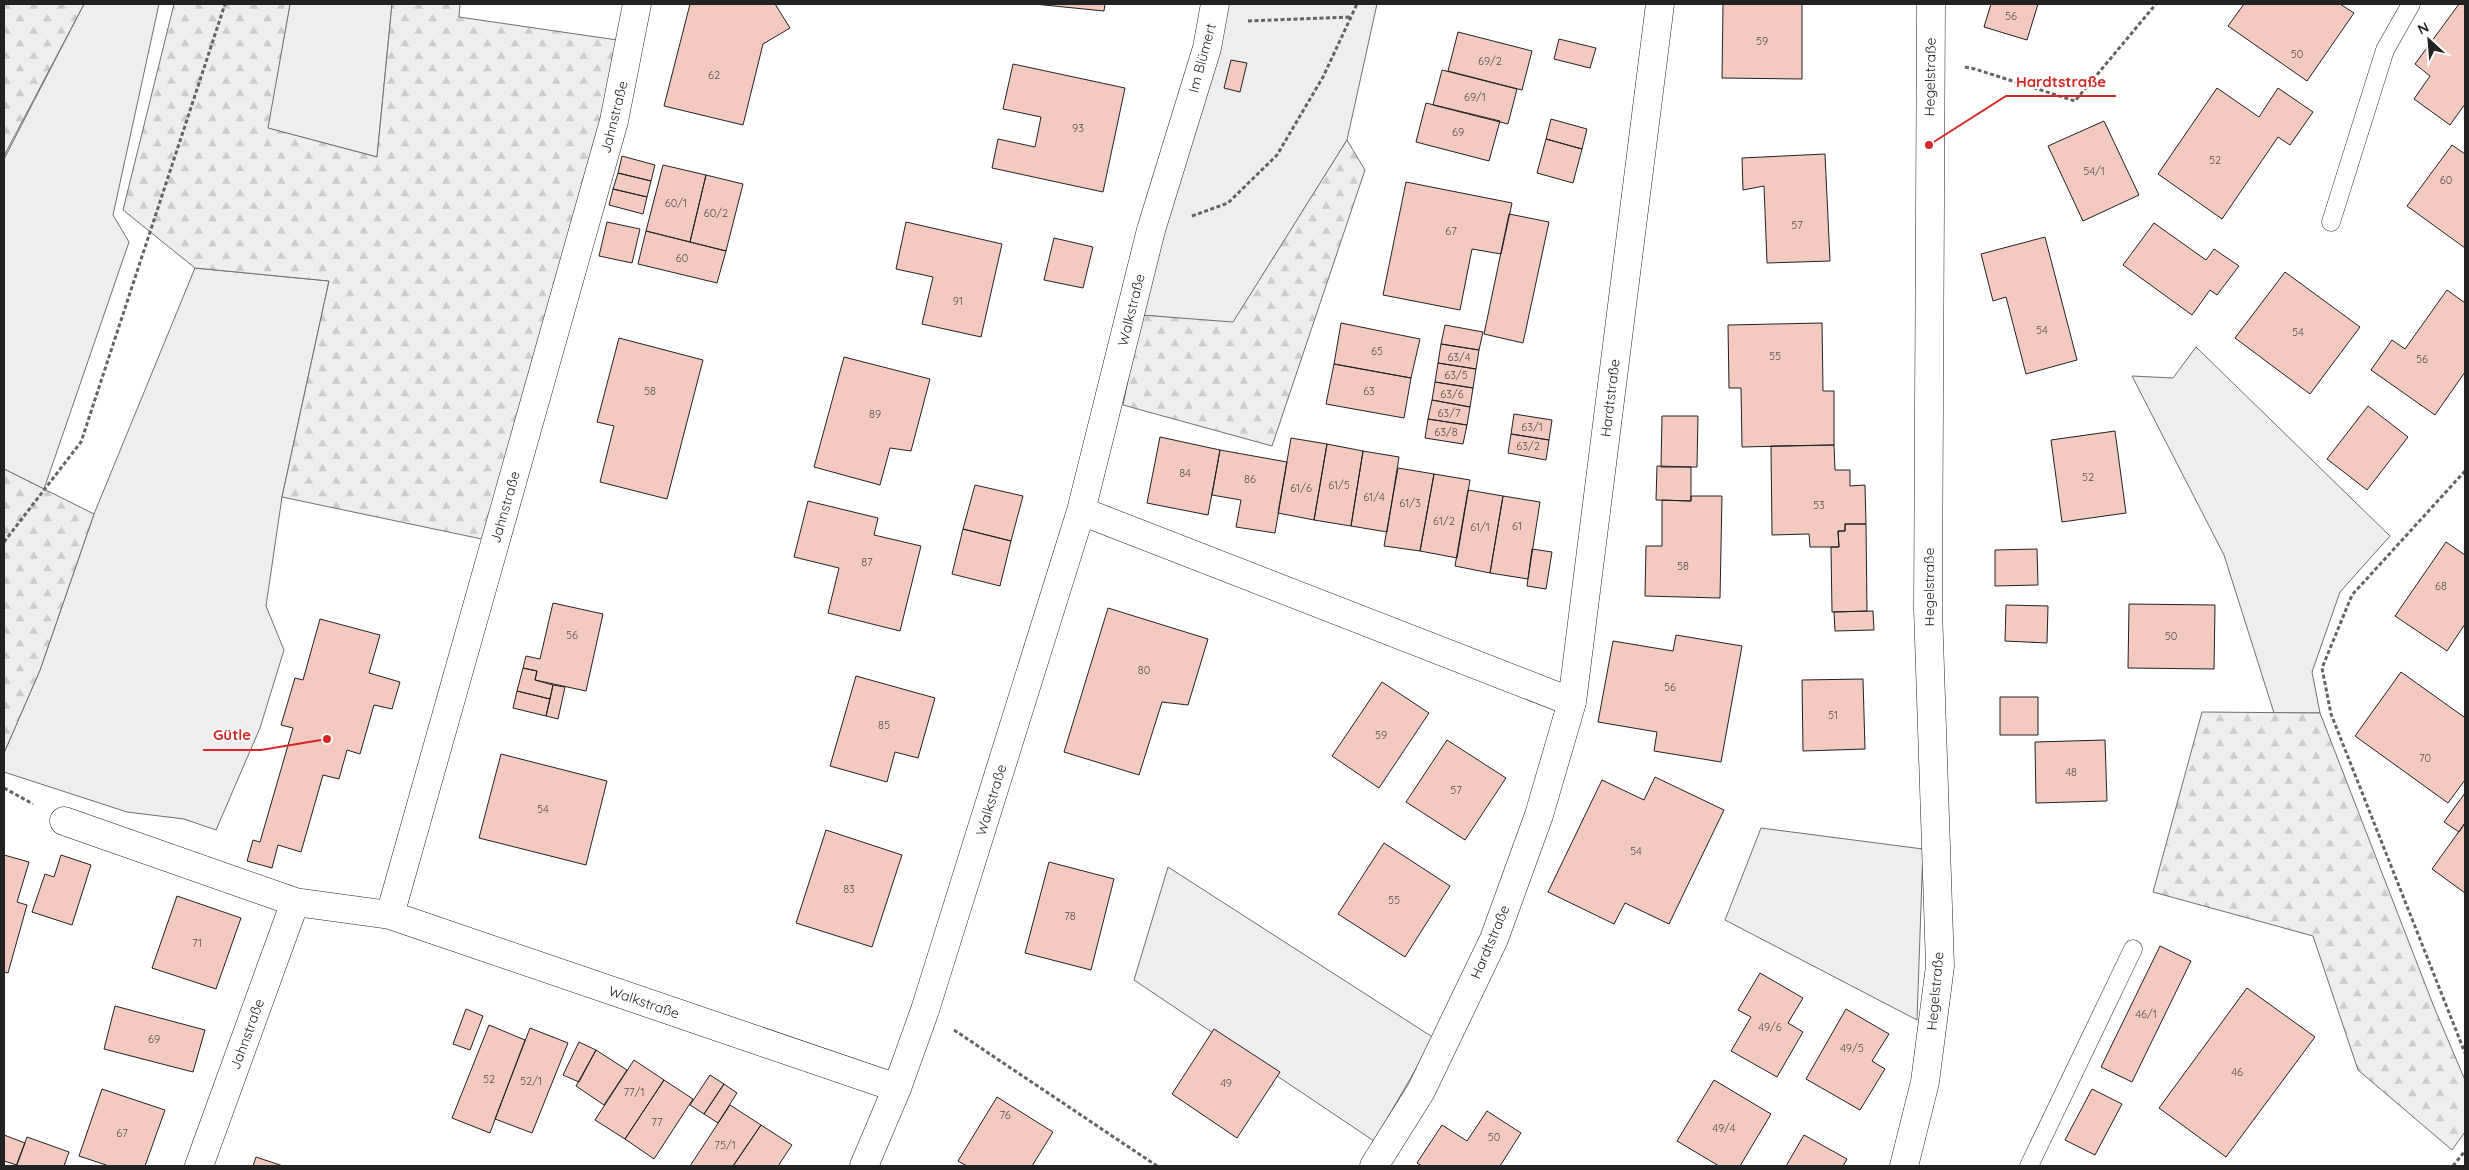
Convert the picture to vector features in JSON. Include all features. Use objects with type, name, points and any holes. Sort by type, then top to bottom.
[{"type":"street","name":"Jahnstraße","points":[[390,915],[614,120],[637,4]]},
{"type":"street","name":"Hardtstraße","points":[[1374,1166],[1421,1091],[1494,939],[1539,815],[1572,702],[1660,4]]},
{"type":"street","name":"Hegelstraße","points":[[1904,1166],[1925,1082],[1940,966],[1928,609],[1931,4]]},
{"type":"street","name":"Im Blümert","points":[[1188,112],[1214,13]]},
{"type":"street","name":"Walkstraße","points":[[864,1166],[897,1088],[925,1010],[1081,511],[1151,230],[1188,112]]},
{"type":"street","points":[[1081,511],[1572,702]]},
{"type":"street","points":[[64,822],[295,902],[390,915]]},
{"type":"street","name":"Jahnstraße","points":[[199,1166],[295,902]]},
{"type":"street","name":"Walkstraße","points":[[390,915],[897,1088]]},
{"type":"lane","points":[[2330,222],[2385,50],[2411,4]]},
{"type":"lane","points":[[2029,1166],[2133,949]]},
{"type":"path","points":[[4,542],[81,442],[225,4]]},
{"type":"path","points":[[1151,230],[1228,203],[1277,155],[1323,77],[1357,4]]},
{"type":"path","points":[[1931,63],[1975,68],[2075,101],[2156,4]]},
{"type":"path","points":[[1214,13],[1351,16]]},
{"type":"path","points":[[2465,471],[2352,595],[2322,668],[2331,714],[2465,1053]]},
{"type":"path","points":[[925,1010],[1157,1166]]},
{"type":"path","points":[[2453,1166],[2465,1151]]},
{"type":"green space","points":[[4,4],[84,4],[4,156]]},
{"type":"green space","points":[[84,4],[159,4],[113,215],[129,242],[44,489],[4,469],[4,159]]},
{"type":"green space","points":[[174,4],[290,4],[268,128],[377,157],[392,4],[460,4],[459,17],[631,42],[496,542],[282,497],[329,281],[195,268],[123,210]]},
{"type":"green space","points":[[290,4],[392,4],[377,157],[267,128]]},
{"type":"green space","points":[[1217,4],[1377,4],[1347,140],[1233,323],[1141,315]]},
{"type":"green space","points":[[1347,140],[1365,170],[1272,446],[1123,405],[1141,315],[1233,322]]},
{"type":"green space","points":[[195,268],[329,281],[282,497],[266,606],[284,650],[260,728],[216,830],[184,819],[127,812],[4,772],[4,753],[40,670],[94,514]]},
{"type":"green space","points":[[2196,347],[2390,536],[2340,592],[2312,672],[2320,713],[2274,713],[2224,555],[2132,376],[2173,378]]},
{"type":"green space","points":[[4,469],[94,514],[40,670],[4,753]]},
{"type":"green space","points":[[2202,712],[2320,713],[2434,1007],[2465,1080],[2465,1132],[2452,1150],[2358,1070],[2313,936],[2153,892]]},
{"type":"green space","points":[[1761,828],[1923,849],[1917,1020],[1725,920]]},
{"type":"green space","points":[[1168,867],[1434,1038],[1374,1141],[1134,980]]},
{"type":"building","points":[[690,4],[775,4],[790,28],[763,44],[743,125],[664,106]]},
{"type":"building","points":[[1034,4],[1105,4],[1104,11]]},
{"type":"building","points":[[1723,4],[1802,4],[1802,79],[1722,78]]},
{"type":"building","points":[[1991,4],[2038,4],[2027,40],[1984,27]]},
{"type":"building","points":[[2244,4],[2340,4],[2354,13],[2307,81],[2228,26]]},
{"type":"building","points":[[2459,4],[2465,4],[2465,104],[2450,125],[2414,99],[2430,76],[2415,64]]},
{"type":"building","points":[[1458,32],[1532,51],[1522,90],[1448,71]]},
{"type":"building","points":[[1559,39],[1596,48],[1590,68],[1554,59]]},
{"type":"building","points":[[1231,60],[1247,63],[1240,92],[1224,88]]},
{"type":"building","points":[[1013,64],[1125,88],[1103,192],[992,168],[998,139],[1035,147],[1041,117],[1003,109]]},
{"type":"building","points":[[1442,70],[1517,89],[1508,124],[1433,105]]},
{"type":"building","points":[[2217,88],[2259,117],[2278,88],[2313,112],[2290,145],[2278,137],[2222,219],[2158,174]]},
{"type":"building","points":[[1426,103],[1500,121],[1489,161],[1416,142]]},
{"type":"building","points":[[1551,119],[1587,129],[1582,149],[1546,139]]},
{"type":"building","points":[[2104,121],[2139,195],[2083,221],[2048,146]]},
{"type":"building","points":[[1546,139],[1582,149],[1573,183],[1537,173]]},
{"type":"building","points":[[2452,145],[2465,154],[2465,248],[2407,206]]},
{"type":"building","points":[[1825,154],[1830,261],[1767,263],[1764,186],[1743,190],[1742,158]]},
{"type":"building","points":[[622,156],[655,165],[651,181],[618,173]]},
{"type":"building","points":[[663,165],[706,175],[690,242],[646,231]]},
{"type":"building","points":[[618,173],[651,181],[647,197],[613,189]]},
{"type":"building","points":[[706,175],[743,184],[726,251],[690,242]]},
{"type":"building","points":[[1406,182],[1512,203],[1501,254],[1472,249],[1460,310],[1383,295]]},
{"type":"building","points":[[613,189],[647,197],[643,214],[609,205]]},
{"type":"building","points":[[1509,214],[1549,222],[1523,343],[1484,334]]},
{"type":"building","points":[[607,222],[640,229],[632,263],[599,256]]},
{"type":"building","points":[[906,222],[1002,244],[981,337],[922,324],[933,277],[896,269]]},
{"type":"building","points":[[2154,223],[2206,260],[2214,249],[2239,266],[2217,295],[2210,290],[2192,315],[2123,265]]},
{"type":"building","points":[[646,231],[726,251],[717,283],[638,264]]},
{"type":"building","points":[[2045,237],[2077,360],[2026,374],[2006,297],[1993,301],[1981,254]]},
{"type":"building","points":[[1054,238],[1093,247],[1083,288],[1044,280]]},
{"type":"building","points":[[2285,272],[2360,327],[2310,394],[2235,338]]},
{"type":"building","points":[[2447,290],[2465,303],[2465,372],[2435,415],[2371,370],[2392,340],[2405,349]]},
{"type":"building","points":[[1341,323],[1420,339],[1411,378],[1334,364]]},
{"type":"building","points":[[1822,323],[1823,391],[1834,391],[1834,445],[1742,447],[1741,388],[1729,388],[1728,325]]},
{"type":"building","points":[[1445,325],[1483,332],[1479,350],[1441,344]]},
{"type":"building","points":[[619,338],[703,360],[667,499],[600,482],[614,426],[597,422]]},
{"type":"building","points":[[1441,344],[1479,350],[1476,369],[1438,363]]},
{"type":"building","points":[[844,357],[930,379],[911,451],[890,448],[880,485],[814,467]]},
{"type":"building","points":[[1438,363],[1476,369],[1473,388],[1435,382]]},
{"type":"building","points":[[1334,364],[1411,378],[1404,418],[1326,404]]},
{"type":"building","points":[[1435,382],[1473,388],[1470,407],[1432,400]]},
{"type":"building","points":[[1432,400],[1470,407],[1467,425],[1428,419]]},
{"type":"building","points":[[2368,406],[2408,437],[2367,490],[2327,459]]},
{"type":"building","points":[[1514,414],[1552,420],[1549,440],[1511,434]]},
{"type":"building","points":[[1662,416],[1698,416],[1697,467],[1661,467]]},
{"type":"building","points":[[1428,419],[1467,425],[1463,444],[1425,438]]},
{"type":"building","points":[[2115,431],[2126,513],[2062,522],[2051,440]]},
{"type":"building","points":[[1511,434],[1549,440],[1546,460],[1508,453]]},
{"type":"building","points":[[1160,437],[1220,450],[1208,515],[1147,503]]},
{"type":"building","points":[[1291,438],[1327,444],[1314,520],[1278,513]]},
{"type":"building","points":[[1327,444],[1363,451],[1351,526],[1314,520]]},
{"type":"building","points":[[1834,445],[1835,470],[1850,470],[1850,486],[1865,485],[1866,524],[1845,524],[1845,531],[1838,531],[1839,547],[1810,547],[1809,534],[1772,535],[1771,446]]},
{"type":"building","points":[[1220,450],[1287,462],[1275,533],[1236,527],[1241,500],[1212,495]]},
{"type":"building","points":[[1363,451],[1399,457],[1387,532],[1351,526]]},
{"type":"building","points":[[1657,466],[1691,467],[1691,501],[1656,500]]},
{"type":"building","points":[[1398,468],[1434,474],[1420,551],[1384,546]]},
{"type":"building","points":[[1434,474],[1470,480],[1457,558],[1420,551]]},
{"type":"building","points":[[975,485],[1023,496],[1011,541],[963,529]]},
{"type":"building","points":[[1468,490],[1503,496],[1490,573],[1455,566]]},
{"type":"building","points":[[1503,496],[1540,502],[1528,579],[1490,573]]},
{"type":"building","points":[[1691,496],[1722,496],[1720,598],[1645,596],[1646,546],[1662,546],[1662,500],[1691,501]]},
{"type":"building","points":[[808,501],[878,518],[874,535],[921,546],[900,631],[828,613],[839,568],[794,557]]},
{"type":"building","points":[[1845,524],[1866,524],[1867,611],[1832,612],[1831,547],[1839,547],[1838,531],[1845,531]]},
{"type":"building","points":[[963,529],[1011,541],[1000,586],[952,574]]},
{"type":"building","points":[[2446,542],[2465,555],[2465,624],[2447,651],[2395,616]]},
{"type":"building","points":[[1532,549],[1552,552],[1546,589],[1527,586]]},
{"type":"building","points":[[2037,549],[2038,585],[1995,586],[1995,550]]},
{"type":"building","points":[[553,603],[603,614],[586,691],[535,680],[537,671],[523,668],[526,656],[540,659]]},
{"type":"building","points":[[2129,604],[2215,605],[2214,669],[2128,668]]},
{"type":"building","points":[[2006,605],[2048,606],[2047,643],[2005,641]]},
{"type":"building","points":[[1108,608],[1208,639],[1188,705],[1162,702],[1139,775],[1064,752]]},
{"type":"building","points":[[1873,611],[1874,630],[1835,631],[1834,612]]},
{"type":"building","points":[[320,619],[380,635],[369,673],[400,682],[392,709],[374,705],[360,754],[347,750],[339,779],[323,775],[301,852],[278,845],[272,868],[247,861],[253,840],[260,842],[293,728],[281,725],[295,678],[303,680]]},
{"type":"building","points":[[1676,635],[1742,646],[1721,762],[1654,751],[1657,732],[1598,722],[1613,641],[1673,651]]},
{"type":"building","points":[[523,668],[537,671],[535,680],[553,685],[550,699],[517,691]]},
{"type":"building","points":[[2401,672],[2464,717],[2465,715],[2465,780],[2448,803],[2355,736]]},
{"type":"building","points":[[856,676],[935,698],[918,758],[895,752],[887,782],[830,766]]},
{"type":"building","points":[[1863,679],[1865,749],[1803,751],[1802,680]]},
{"type":"building","points":[[1382,682],[1429,713],[1379,788],[1332,756]]},
{"type":"building","points":[[553,685],[565,687],[558,719],[546,716]]},
{"type":"building","points":[[517,691],[550,699],[546,716],[513,708]]},
{"type":"building","points":[[2000,697],[2038,697],[2038,735],[2000,735]]},
{"type":"building","points":[[1447,740],[1506,778],[1465,840],[1406,802]]},
{"type":"building","points":[[2105,740],[2107,801],[2036,803],[2035,742]]},
{"type":"building","points":[[501,754],[607,781],[586,865],[479,838]]},
{"type":"building","points":[[1655,777],[1724,810],[1669,924],[1625,903],[1614,924],[1548,892],[1602,780],[1644,800]]},
{"type":"building","points":[[2465,793],[2465,823],[2459,832],[2444,822]]},
{"type":"building","points":[[2465,823],[2465,893],[2432,869]]},
{"type":"building","points":[[826,830],[902,855],[872,947],[796,923]]},
{"type":"building","points":[[1384,843],[1450,886],[1405,957],[1338,914]]},
{"type":"building","points":[[4,855],[29,862],[17,902],[27,905],[8,973],[4,972]]},
{"type":"building","points":[[61,855],[91,865],[72,925],[32,912],[45,874],[54,877]]},
{"type":"building","points":[[1049,862],[1114,879],[1091,970],[1025,953]]},
{"type":"building","points":[[177,896],[241,918],[216,989],[152,968]]},
{"type":"building","points":[[2160,946],[2191,961],[2132,1082],[2101,1067]]},
{"type":"building","points":[[1760,973],[1803,998],[1788,1023],[1803,1032],[1777,1077],[1731,1051],[1751,1017],[1738,1010]]},
{"type":"building","points":[[2247,988],[2315,1037],[2226,1157],[2159,1108]]},
{"type":"building","points":[[115,1006],[205,1030],[193,1072],[104,1049]]},
{"type":"building","points":[[466,1009],[483,1016],[470,1050],[453,1044]]},
{"type":"building","points":[[1846,1009],[1889,1034],[1872,1061],[1885,1069],[1860,1110],[1806,1079]]},
{"type":"building","points":[[489,1025],[525,1040],[490,1133],[452,1118]]},
{"type":"building","points":[[530,1028],[568,1043],[532,1133],[495,1119]]},
{"type":"building","points":[[1214,1029],[1280,1072],[1237,1138],[1172,1094]]},
{"type":"building","points":[[579,1042],[596,1050],[579,1082],[563,1075]]},
{"type":"building","points":[[596,1050],[627,1070],[604,1105],[576,1086]]},
{"type":"building","points":[[634,1060],[664,1080],[625,1139],[595,1120]]},
{"type":"building","points":[[710,1075],[724,1084],[704,1114],[690,1105]]},
{"type":"building","points":[[664,1080],[693,1099],[654,1159],[625,1139]]},
{"type":"building","points":[[1714,1080],[1771,1114],[1740,1166],[1719,1166],[1677,1141]]},
{"type":"building","points":[[724,1084],[737,1093],[718,1123],[704,1114]]},
{"type":"building","points":[[102,1089],[165,1110],[145,1166],[109,1166],[79,1156]]},
{"type":"building","points":[[2092,1089],[2122,1104],[2095,1155],[2065,1140]]},
{"type":"building","points":[[997,1097],[1053,1132],[1032,1166],[967,1166],[958,1161]]},
{"type":"building","points":[[730,1105],[761,1125],[733,1166],[690,1166]]},
{"type":"building","points":[[1487,1111],[1521,1133],[1500,1166],[1422,1166],[1417,1163],[1442,1125],[1467,1141]]},
{"type":"building","points":[[761,1125],[792,1145],[778,1166],[733,1166]]},
{"type":"building","points":[[4,1135],[25,1143],[17,1165],[4,1161]]},
{"type":"building","points":[[1804,1135],[1847,1159],[1843,1166],[1786,1166]]},
{"type":"building","points":[[27,1137],[69,1152],[64,1166],[16,1166]]},
{"type":"building","points":[[256,1157],[283,1166],[253,1166]]},
{"type":"place","name":"Hardtstraße","points":[[1929,145]]},
{"type":"place","name":"Gütle","points":[[327,739]]}]
